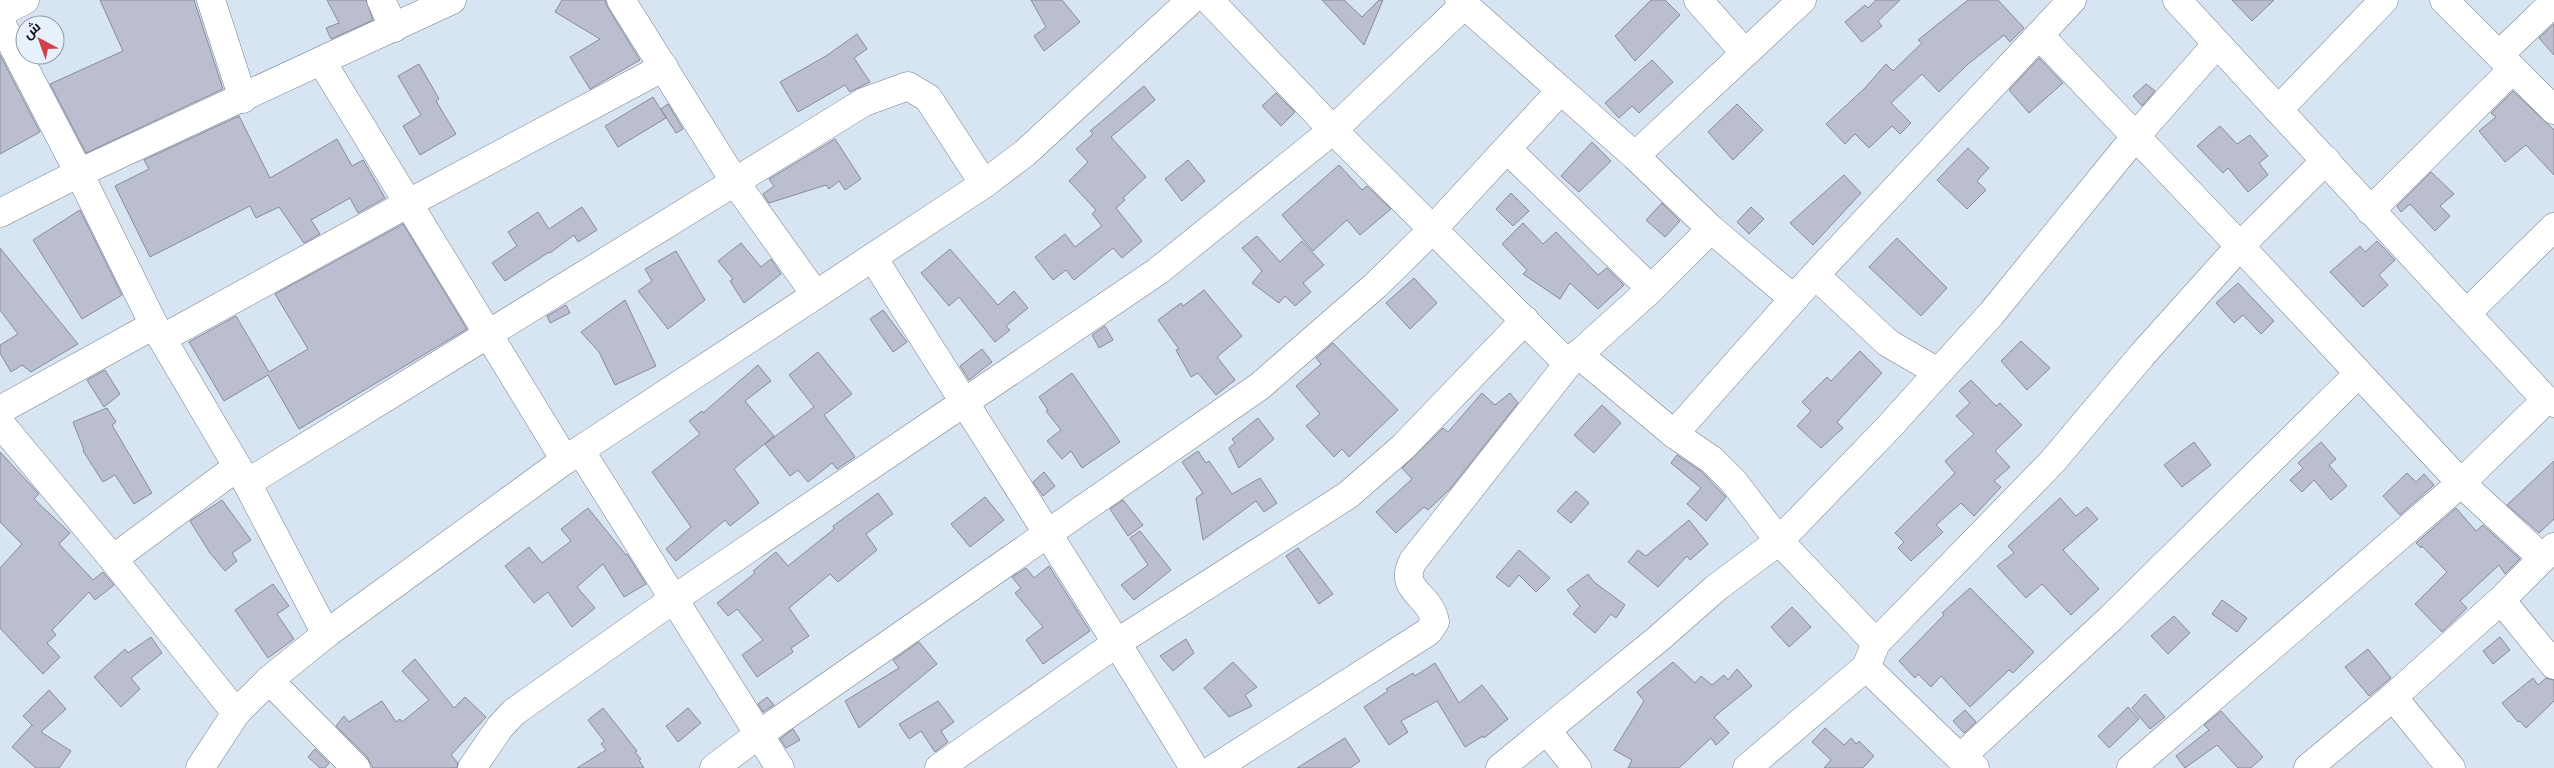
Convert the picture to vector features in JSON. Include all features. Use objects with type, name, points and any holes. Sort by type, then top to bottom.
[{"type":"street","points":[[0,14],[25,0]]},
{"type":"street","points":[[211,0],[243,99]]},
{"type":"street","points":[[381,0],[394,28]]},
{"type":"street","points":[[0,213],[452,0]]},
{"type":"street","points":[[621,0],[735,182],[815,294]]},
{"type":"street","points":[[200,768],[236,713],[269,680],[326,634],[572,455],[815,294],[874,259],[984,184],[1025,153],[1191,0]]},
{"type":"street","points":[[1209,0],[1333,130],[1525,320],[1573,359],[1712,460],[1734,482],[1778,541],[1871,655],[1967,763],[2358,374]]},
{"type":"street","points":[[1698,0],[1744,52]]},
{"type":"street","points":[[1635,156],[1744,52],[1802,0]]},
{"type":"street","points":[[1674,434],[1815,275],[2072,0]]},
{"type":"street","points":[[2278,110],[2384,0]]},
{"type":"street","points":[[2444,0],[2554,110]]},
{"type":"street","points":[[2131,768],[2461,484],[2550,402],[2370,211],[2326,160],[2216,45],[2179,1]]},
{"type":"street","points":[[472,768],[500,727],[514,712],[674,599],[1158,271],[1333,130],[1461,2],[1635,156],[1711,229],[1794,299]]},
{"type":"street","points":[[2370,211],[2506,62],[2554,2]]},
{"type":"street","points":[[0,21],[80,174],[159,332],[242,475],[326,634]]},
{"type":"street","points":[[2039,35],[2240,246],[2461,484],[2548,552],[2502,600],[2393,697],[2308,768]]},
{"type":"street","points":[[1500,768],[1547,731],[1716,588],[1778,541],[1889,427],[1992,313],[2135,137],[2216,45]]},
{"type":"street","points":[[322,62],[488,335],[674,599],[780,768]]},
{"type":"street","points":[[236,713],[113,559],[2,427],[159,332],[664,68]]},
{"type":"street","points":[[113,559],[242,475],[488,335],[864,102],[908,86],[928,98],[984,184]]},
{"type":"street","points":[[714,768],[758,734],[1047,536],[1260,386],[1376,285],[1433,229],[1508,150],[1560,91]]},
{"type":"street","points":[[1508,150],[1651,289]]},
{"type":"street","points":[[1747,768],[1871,655],[2053,461],[2142,355],[2240,246],[2326,160]]},
{"type":"street","points":[[2467,313],[2554,227]]},
{"type":"street","points":[[1215,768],[1428,632],[1435,622],[1433,611],[1409,583],[1407,572],[1412,561],[1573,359],[1651,289],[1711,229]]},
{"type":"street","points":[[874,259],[1047,536],[1118,642],[1194,768]]},
{"type":"street","points":[[1815,275],[1888,343],[1938,372]]},
{"type":"street","points":[[939,768],[1118,642],[1348,495],[1403,447],[1525,320]]},
{"type":"street","points":[[2502,600],[2554,665]]},
{"type":"street","points":[[269,680],[356,768]]},
{"type":"street","points":[[2393,697],[2451,768]]},
{"type":"street","points":[[1547,731],[1578,768]]},
{"type":"building","points":[[100,0],[194,0],[223,89],[86,153],[50,84],[123,51]]},
{"type":"building","points":[[327,0],[366,0],[373,20],[331,39],[326,28],[339,23]]},
{"type":"building","points":[[562,0],[605,0],[640,60],[590,89],[570,57],[600,39],[555,12]]},
{"type":"building","points":[[1031,0],[1062,0],[1080,22],[1044,51],[1034,36],[1046,27]]},
{"type":"building","points":[[1322,0],[1344,0],[1362,17],[1379,0],[1383,0],[1364,45]]},
{"type":"building","points":[[1651,0],[1665,0],[1680,15],[1635,61],[1615,36]]},
{"type":"building","points":[[1876,0],[1900,0],[1878,21],[1882,26],[1862,42],[1845,22],[1865,5],[1868,8]]},
{"type":"building","points":[[1968,0],[1998,0],[2024,28],[2010,42],[2004,35],[1967,65],[1939,92],[1922,74],[1891,103],[1911,123],[1900,134],[1892,126],[1869,148],[1855,134],[1845,144],[1826,124],[1864,89],[1886,64],[1893,71],[1922,43],[1918,40]]},
{"type":"building","points":[[2232,0],[2274,0],[2252,21]]},
{"type":"building","points":[[2554,24],[2554,55],[2539,38]]},
{"type":"building","points":[[857,34],[867,49],[854,58],[870,82],[850,92],[845,85],[798,112],[780,82],[826,56]]},
{"type":"building","points":[[0,55],[40,132],[0,154]]},
{"type":"building","points":[[2039,58],[2063,83],[2029,113],[2009,90]]},
{"type":"building","points":[[1652,60],[1673,82],[1639,113],[1632,106],[1619,118],[1605,103]]},
{"type":"building","points":[[419,64],[439,99],[436,101],[456,134],[420,155],[403,126],[421,115],[398,76]]},
{"type":"building","points":[[2146,84],[2155,91],[2142,106],[2133,96]]},
{"type":"building","points":[[1144,86],[1155,100],[1111,137],[1146,177],[1123,198],[1125,200],[1116,208],[1142,241],[1122,258],[1113,248],[1074,280],[1066,270],[1053,280],[1035,257],[1065,234],[1075,247],[1102,226],[1092,214],[1096,210],[1069,181],[1088,162],[1076,149],[1093,134],[1090,131]]},
{"type":"building","points":[[2513,91],[2554,130],[2554,175],[2526,145],[2505,162],[2479,131],[2496,117],[2491,113]]},
{"type":"building","points":[[1276,93],[1295,112],[1281,126],[1262,106]]},
{"type":"building","points":[[653,97],[666,118],[618,147],[605,126]]},
{"type":"building","points":[[668,104],[683,129],[676,133],[661,109]]},
{"type":"building","points":[[1737,104],[1763,130],[1733,160],[1708,132]]},
{"type":"building","points":[[239,116],[270,178],[337,139],[352,166],[363,160],[385,198],[358,213],[350,198],[311,220],[320,234],[304,243],[279,207],[256,218],[250,206],[150,257],[115,186],[149,169],[144,160]]},
{"type":"building","points":[[2220,126],[2237,144],[2250,135],[2268,156],[2259,163],[2268,175],[2248,192],[2228,168],[2223,173],[2197,146]]},
{"type":"building","points":[[835,139],[861,179],[845,190],[839,181],[829,189],[826,185],[769,203],[763,194],[774,186],[769,179]]},
{"type":"building","points":[[1592,142],[1611,161],[1579,192],[1561,176]]},
{"type":"building","points":[[1968,148],[1989,168],[1977,181],[1986,190],[1967,209],[1937,180]]},
{"type":"building","points":[[1188,160],[1205,181],[1182,201],[1165,179]]},
{"type":"building","points":[[1339,165],[1362,190],[1367,186],[1391,209],[1360,235],[1347,220],[1313,251],[1282,215]]},
{"type":"building","points":[[2431,172],[2454,194],[2440,206],[2450,216],[2435,231],[2410,204],[2401,212],[2397,206]]},
{"type":"building","points":[[1844,175],[1861,193],[1813,245],[1790,223]]},
{"type":"building","points":[[1511,193],[1529,211],[1513,226],[1496,209]]},
{"type":"building","points":[[1662,203],[1680,221],[1665,237],[1646,220]]},
{"type":"building","points":[[582,207],[597,230],[578,242],[574,235],[550,253],[505,281],[492,263],[517,246],[508,232],[538,212],[549,229]]},
{"type":"building","points":[[1751,207],[1764,219],[1749,234],[1737,222]]},
{"type":"building","points":[[80,210],[122,295],[82,319],[33,240]]},
{"type":"building","points":[[1523,223],[1543,244],[1556,232],[1598,275],[1607,268],[1624,285],[1598,309],[1570,283],[1560,299],[1523,274],[1527,270],[1502,244]]},
{"type":"building","points":[[403,224],[467,329],[299,429],[268,375],[224,401],[189,342],[236,316],[269,372],[308,349],[275,294]]},
{"type":"building","points":[[1257,236],[1280,262],[1302,241],[1324,265],[1303,283],[1311,292],[1295,306],[1285,296],[1279,303],[1252,283],[1262,271],[1242,248]]},
{"type":"building","points":[[1897,238],[1947,288],[1921,316],[1869,267]]},
{"type":"building","points":[[2377,241],[2395,260],[2379,275],[2388,285],[2363,307],[2330,272],[2360,246],[2365,252]]},
{"type":"building","points":[[741,243],[761,267],[771,259],[781,274],[744,303],[730,281],[733,279],[718,261]]},
{"type":"building","points":[[0,248],[78,344],[31,372],[22,365],[11,372],[0,353],[0,345],[18,334],[0,310]]},
{"type":"building","points":[[950,249],[998,305],[1014,291],[1028,308],[1006,326],[1010,330],[995,342],[959,297],[949,306],[921,273]]},
{"type":"building","points":[[676,251],[705,300],[668,329],[638,291],[652,281],[645,269]]},
{"type":"building","points":[[1414,278],[1437,303],[1410,329],[1386,303]]},
{"type":"building","points":[[2238,283],[2274,321],[2261,334],[2243,315],[2234,323],[2216,303]]},
{"type":"building","points":[[1204,290],[1242,336],[1217,357],[1235,380],[1216,395],[1198,373],[1191,377],[1176,350],[1179,349],[1158,320],[1181,303],[1183,306]]},
{"type":"building","points":[[625,300],[656,366],[615,385],[599,352],[581,332]]},
{"type":"building","points":[[566,305],[570,313],[550,323],[547,316]]},
{"type":"building","points":[[883,310],[907,342],[893,352],[870,319]]},
{"type":"building","points":[[1105,326],[1113,340],[1099,348],[1092,335]]},
{"type":"building","points":[[2021,341],[2050,368],[2027,390],[2001,361]]},
{"type":"building","points":[[1333,343],[1398,410],[1349,457],[1342,449],[1334,457],[1306,426],[1320,414],[1296,386],[1321,364],[1316,358]]},
{"type":"building","points":[[982,349],[992,362],[969,380],[960,366]]},
{"type":"building","points":[[1860,351],[1882,373],[1837,422],[1843,428],[1821,448],[1797,426],[1811,411],[1802,402],[1827,377],[1831,381]]},
{"type":"building","points":[[818,352],[852,394],[824,415],[855,457],[837,469],[832,463],[808,482],[798,470],[790,476],[765,444],[814,407],[789,375]]},
{"type":"building","points":[[758,365],[771,381],[745,401],[774,436],[734,469],[759,503],[730,526],[725,520],[676,561],[666,549],[691,527],[652,472],[700,434],[689,421],[702,411],[703,413]]},
{"type":"building","points":[[105,370],[120,394],[104,407],[87,380]]},
{"type":"building","points":[[1072,373],[1120,442],[1082,468],[1071,451],[1062,459],[1047,441],[1061,430],[1046,411],[1048,410],[1039,397]]},
{"type":"building","points":[[1971,380],[1996,406],[2000,403],[2022,425],[1995,451],[2010,467],[1994,481],[2001,487],[1974,516],[1961,503],[1936,525],[1943,532],[1911,561],[1898,548],[1904,542],[1895,533],[1955,473],[1945,461],[1974,434],[1956,416],[1970,403],[1959,391]]},
{"type":"building","points":[[1482,393],[1495,405],[1510,393],[1518,403],[1450,489],[1428,510],[1424,507],[1396,533],[1376,512],[1412,479],[1402,468],[1443,428],[1448,432]]},
{"type":"building","points":[[1602,405],[1621,423],[1594,453],[1574,435]]},
{"type":"building","points":[[107,408],[116,422],[112,425],[152,493],[134,504],[115,475],[103,482],[83,451],[73,422]]},
{"type":"building","points":[[1258,418],[1274,439],[1239,468],[1229,448],[1235,443],[1232,439]]},
{"type":"building","points":[[2194,442],[2211,465],[2182,487],[2164,465]]},
{"type":"building","points":[[2321,442],[2336,459],[2329,465],[2347,486],[2331,500],[2314,480],[2302,492],[2290,480],[2303,468],[2298,463]]},
{"type":"building","points":[[1198,451],[1206,463],[1209,461],[1232,494],[1260,478],[1277,503],[1264,512],[1256,501],[1203,540],[1196,498],[1203,493],[1182,462]]},
{"type":"building","points":[[0,452],[39,494],[34,499],[70,533],[59,544],[93,580],[103,572],[114,585],[95,600],[89,592],[52,630],[56,635],[47,643],[60,657],[43,674],[0,628],[0,568],[22,544],[0,522]]},
{"type":"building","points":[[1677,455],[1702,472],[1726,497],[1706,521],[1687,504],[1701,488],[1671,463]]},
{"type":"building","points":[[2554,461],[2554,519],[2539,533],[2507,505]]},
{"type":"building","points":[[1044,472],[1055,486],[1043,496],[1033,482]]},
{"type":"building","points":[[2407,473],[2416,482],[2424,474],[2434,485],[2400,515],[2383,496]]},
{"type":"building","points":[[1576,491],[1589,503],[1571,523],[1557,511]]},
{"type":"building","points":[[878,493],[893,514],[866,534],[877,550],[838,582],[830,574],[789,608],[809,636],[791,648],[793,652],[757,677],[742,655],[763,640],[737,609],[728,616],[717,603],[755,573],[753,571],[776,552],[788,566],[834,529],[833,526]]},
{"type":"building","points":[[985,497],[1004,520],[970,547],[951,524]]},
{"type":"building","points":[[2060,498],[2076,516],[2087,507],[2098,519],[2063,550],[2099,589],[2071,615],[2042,584],[2026,598],[1997,566],[2014,553],[2008,546]]},
{"type":"building","points":[[222,500],[251,540],[232,553],[237,561],[225,571],[210,553],[190,521]]},
{"type":"building","points":[[1123,500],[1143,525],[1128,536],[1110,509]]},
{"type":"building","points":[[588,508],[627,554],[646,584],[624,597],[603,564],[577,587],[595,608],[572,627],[548,592],[534,603],[505,566],[529,547],[542,563],[571,541],[561,529]]},
{"type":"building","points":[[2456,508],[2476,531],[2483,525],[2520,559],[2505,574],[2499,565],[2460,601],[2467,608],[2442,632],[2415,604],[2447,572],[2422,546],[2421,548],[2416,543]]},
{"type":"building","points":[[1689,520],[1708,544],[1690,560],[1687,556],[1658,587],[1628,562],[1638,550],[1646,556]]},
{"type":"building","points":[[1140,531],[1171,570],[1134,600],[1121,585],[1148,565],[1130,538]]},
{"type":"building","points":[[1298,548],[1333,594],[1319,604],[1286,556]]},
{"type":"building","points":[[1519,550],[1550,578],[1536,592],[1519,575],[1509,587],[1496,577]]},
{"type":"building","points":[[1049,566],[1090,631],[1043,664],[1026,640],[1043,627],[1015,593],[1021,588],[1012,577],[1026,568],[1034,578]]},
{"type":"building","points":[[1588,574],[1594,582],[1625,605],[1616,618],[1611,614],[1595,633],[1573,614],[1580,606],[1567,590]]},
{"type":"building","points":[[273,584],[289,606],[277,614],[294,639],[268,658],[235,610]]},
{"type":"building","points":[[1970,588],[2034,652],[2013,673],[2009,670],[1970,707],[1941,676],[1931,687],[1918,674],[1915,678],[1899,661],[1944,615],[1942,613]]},
{"type":"building","points":[[2222,600],[2247,618],[2237,632],[2212,614]]},
{"type":"building","points":[[1792,607],[1811,627],[1789,647],[1771,627]]},
{"type":"building","points":[[2174,616],[2190,633],[2168,654],[2151,636]]},
{"type":"building","points":[[151,637],[162,653],[131,678],[140,689],[121,707],[94,677],[125,649],[128,653]]},
{"type":"building","points":[[2500,637],[2510,650],[2493,664],[2483,651]]},
{"type":"building","points":[[1186,639],[1194,653],[1173,671],[1160,656]]},
{"type":"building","points":[[919,642],[937,664],[859,728],[845,701],[899,668],[893,660]]},
{"type":"building","points":[[2368,649],[2391,678],[2369,696],[2345,667]]},
{"type":"building","points":[[415,659],[454,708],[465,697],[486,717],[451,755],[458,763],[457,768],[373,768],[367,757],[336,726],[344,716],[349,722],[382,701],[396,722],[400,719],[402,722],[429,700],[402,671]]},
{"type":"building","points":[[1233,662],[1257,687],[1245,695],[1252,706],[1229,717],[1204,688]]},
{"type":"building","points":[[1673,662],[1695,683],[1701,676],[1712,685],[1724,675],[1728,680],[1737,669],[1752,686],[1714,717],[1729,733],[1716,745],[1711,738],[1679,768],[1628,768],[1632,760],[1614,750],[1644,701],[1637,692]]},
{"type":"building","points":[[1435,663],[1459,703],[1482,685],[1508,719],[1484,738],[1483,736],[1465,747],[1437,701],[1401,721],[1408,732],[1389,745],[1364,707],[1388,691],[1386,689],[1413,673],[1415,676]]},
{"type":"building","points":[[2533,678],[2538,685],[2546,678],[2554,680],[2554,701],[2526,728],[2520,721],[2518,722],[2502,703]]},
{"type":"building","points":[[49,690],[66,709],[41,732],[71,751],[59,768],[36,768],[12,747],[32,725],[23,716]]},
{"type":"building","points":[[2145,694],[2165,717],[2150,729],[2132,708]]},
{"type":"building","points":[[767,697],[774,705],[763,712],[758,704]]},
{"type":"building","points":[[938,701],[954,722],[941,731],[948,742],[935,752],[921,731],[909,739],[899,724]]},
{"type":"building","points":[[2128,707],[2139,719],[2109,748],[2098,736]]},
{"type":"building","points":[[603,708],[637,751],[635,752],[641,759],[639,760],[644,768],[577,768],[606,750],[601,744],[604,741],[588,720]]},
{"type":"building","points":[[688,708],[701,723],[678,742],[666,726]]},
{"type":"building","points":[[1965,710],[1976,722],[1964,733],[1953,721]]},
{"type":"building","points":[[2221,711],[2263,757],[2251,768],[2238,768],[2217,745],[2185,768],[2176,756],[2209,730],[2204,725]]},
{"type":"building","points":[[1825,728],[1844,745],[1851,738],[1856,744],[1859,741],[1874,756],[1863,768],[1824,768],[1831,760],[1812,742]]},
{"type":"building","points":[[793,729],[800,740],[786,748],[780,739]]},
{"type":"building","points":[[1345,738],[1360,761],[1350,768],[1297,768]]},
{"type":"building","points":[[315,749],[329,763],[325,768],[320,768],[308,757]]}]
